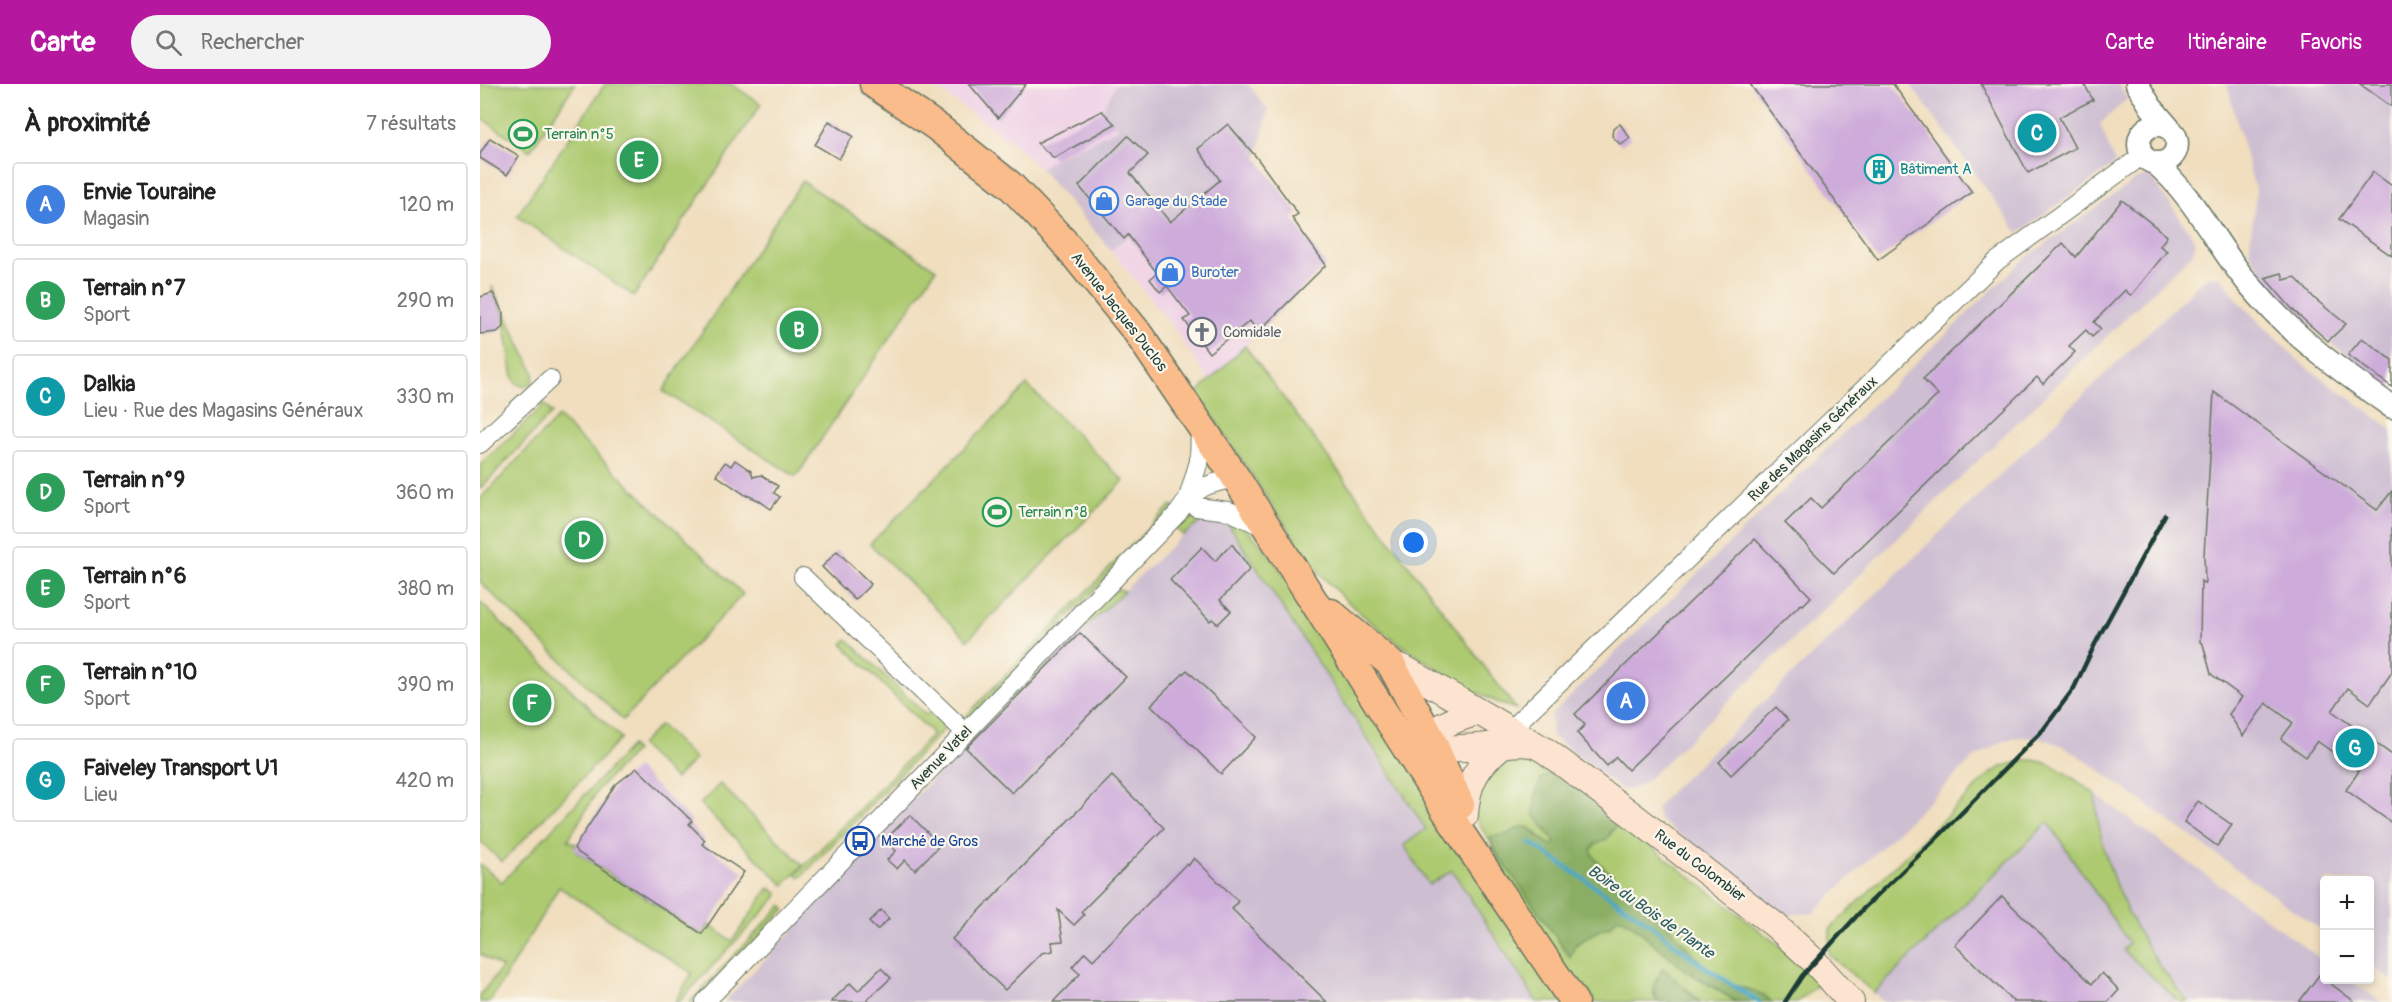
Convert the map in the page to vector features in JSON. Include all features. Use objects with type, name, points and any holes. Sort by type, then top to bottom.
[{"type":"main road","name":"Avenue Jacques Duclos","points":[[874,84],[937,127],[981,161],[1039,213],[1064,242],[1137,332],[1236,478],[1307,591],[1421,746]]},
{"type":"main road","points":[[1307,591],[1391,664],[1421,746],[1499,889],[1574,1002]]},
{"type":"main road","name":"Rue du Colombier","points":[[1391,664],[1405,669],[1478,712],[1507,737],[1536,745],[1641,821],[1776,926],[1809,956],[1851,1002]]},
{"type":"main road","points":[[1421,746],[1450,722],[1478,712]]},
{"type":"main road","points":[[1421,746],[1507,737]]},
{"type":"main road","points":[[1465,815],[1466,799],[1474,775],[1507,737]]},
{"type":"main road","points":[[1421,746],[1465,815],[1499,889]]},
{"type":"street","points":[[2140,89],[2148,117],[2139,143],[2149,159],[2164,171],[2205,220],[2246,281],[2287,327],[2337,368],[2392,407]]},
{"type":"street","points":[[2140,89],[2173,138],[2182,171],[2205,220]]},
{"type":"street","points":[[2144,132],[2154,126],[2173,138]]},
{"type":"street","points":[[2149,159],[2169,158],[2173,138]]},
{"type":"street","name":"Rue des Magasins Généraux","points":[[1507,737],[1997,261],[2149,159]]},
{"type":"street","points":[[480,444],[550,379]]},
{"type":"street","points":[[1200,424],[1199,461],[1187,506],[1229,511],[1268,529]]},
{"type":"street","name":"Avenue Vatel","points":[[705,1002],[1187,506],[1212,500],[1236,478]]},
{"type":"street","points":[[803,577],[966,733]]},
{"type":"shaded area","points":[[931,84],[1116,84],[1102,111],[1119,128],[1051,160],[1040,169],[1014,144]]},
{"type":"shaded area","points":[[1116,84],[1248,84],[1268,110],[1257,158],[1298,214],[1292,218],[1326,265],[1258,332],[1224,288],[1162,220],[1165,216],[1161,210],[1111,250],[1040,169],[1051,160],[1119,128],[1102,111]]},
{"type":"shaded area","points":[[1910,84],[2119,84],[2127,99],[2100,124],[2115,164],[2018,233]]},
{"type":"shaded area","points":[[2227,84],[2392,84],[2392,387],[2329,342],[2294,311],[2270,284],[2249,252],[2256,193]]},
{"type":"shaded area","points":[[2150,175],[2196,241],[2193,253],[1645,782],[1631,790],[1621,789],[1552,736],[1551,715],[2023,260],[2135,180]]},
{"type":"shaded area","points":[[1160,210],[1258,332],[1209,381],[1173,327],[1111,250]]},
{"type":"shaded area","points":[[2209,276],[2222,278],[2239,302],[2301,363],[2392,429],[2392,981],[2374,968],[2374,876],[2320,876],[2320,929],[2075,753],[2061,745],[2040,738],[2021,737],[2004,741],[1974,758],[1813,913],[1784,915],[1660,820],[1656,809],[1669,793]]},
{"type":"shaded area","points":[[1225,519],[1426,829],[1404,845],[1429,884],[1452,870],[1537,1002],[724,1002],[800,923],[797,919],[1009,700],[1190,528],[1202,521]]},
{"type":"shaded area","points":[[2095,794],[2320,958],[2320,984],[2356,984],[2382,1002],[2188,1002],[2160,969],[2131,921],[2110,867],[2096,809]]},
{"type":"shaded area","points":[[2048,822],[2129,943],[2123,950],[2180,1002],[1884,1002],[1874,993]]},
{"type":"green space","name":"Terrain n°5","points":[[480,84],[575,84],[530,151],[480,117]]},
{"type":"green space","points":[[605,84],[731,84],[761,104],[634,296],[517,216]]},
{"type":"green space","points":[[802,181],[936,269],[796,477],[663,391]]},
{"type":"green space","points":[[492,286],[534,373],[533,382],[525,387],[517,384],[513,378],[503,313]]},
{"type":"green space","points":[[1245,346],[1516,709],[1474,691],[1400,644],[1339,594],[1311,563],[1197,393]]},
{"type":"green space","name":"Terrain n°8","points":[[1027,385],[1124,481],[968,640],[870,544]]},
{"type":"green space","points":[[537,396],[552,413],[480,489],[480,465],[542,407],[535,399]]},
{"type":"green space","points":[[558,417],[743,594],[623,720],[480,582],[480,499]]},
{"type":"green space","points":[[1171,505],[1174,508],[969,719],[965,717]]},
{"type":"green space","points":[[1207,516],[1225,519],[1202,521],[1183,535],[1175,528],[1183,521]]},
{"type":"green space","points":[[1225,519],[1245,529],[1273,559],[1564,1002],[1537,1002],[1452,870],[1429,885],[1404,845],[1426,829]]},
{"type":"green space","points":[[1116,589],[1124,591],[1009,700]]},
{"type":"green space","points":[[480,602],[621,738],[502,862],[480,841]]},
{"type":"green space","points":[[847,639],[926,715],[931,711],[947,726],[800,878],[796,874],[933,734],[842,644]]},
{"type":"green space","points":[[660,725],[695,759],[675,779],[640,745]]},
{"type":"green space","points":[[631,746],[635,751],[599,788],[568,840],[576,844],[577,852],[697,932],[702,933],[709,925],[732,941],[769,888],[778,893],[777,897],[679,1002],[675,1002],[692,973],[559,887],[490,1002],[480,1002],[480,995],[502,968],[480,954],[480,864],[502,882]]},
{"type":"green space","points":[[1514,753],[1531,758],[1557,772],[1535,806],[1534,813],[1555,842],[1554,846],[1527,827],[1505,835],[1570,957],[1575,945],[1621,918],[1684,969],[1737,1002],[1700,1002],[1686,988],[1653,993],[1657,1002],[1585,1002],[1505,876],[1491,843],[1476,819],[1474,811],[1488,767]]},
{"type":"green space","points":[[2026,760],[2054,767],[2095,794],[2105,852],[2125,906],[2153,955],[2188,1002],[2180,1002],[2123,950],[2129,943],[2048,822],[1874,993],[1829,955],[1830,929],[1990,774],[2004,766]]},
{"type":"green space","points":[[1557,772],[1618,822],[1606,840],[1595,844],[1591,850],[1600,864],[1657,913],[1713,973],[1728,982],[1768,998],[1771,1002],[1737,1002],[1684,969],[1621,918],[1616,919],[1611,926],[1599,930],[1575,945],[1570,957],[1498,855],[1490,839],[1492,836],[1505,835],[1521,827],[1527,827],[1548,844],[1554,845],[1555,842],[1534,814],[1540,781],[1549,773]]},
{"type":"green space","points":[[720,784],[803,865],[784,885],[700,804]]},
{"type":"green space","points":[[1619,822],[1785,950],[1819,984],[1797,1002],[1771,1002],[1768,998],[1728,982],[1713,972],[1592,855],[1591,850],[1595,844],[1606,840]]},
{"type":"green space","points":[[782,905],[785,909],[696,1002],[690,1002]]},
{"type":"green space","points":[[1663,968],[1700,1002],[1657,1002],[1653,986]]},
{"type":"building","points":[[969,84],[1026,84],[998,118]]},
{"type":"building","name":"Bâtiment A","points":[[1750,84],[1893,84],[1972,192],[1878,260]]},
{"type":"building","points":[[1981,84],[2084,84],[2093,100],[2059,117],[2075,148],[2028,173]]},
{"type":"building","points":[[2360,84],[2392,84],[2392,107]]},
{"type":"building","points":[[1102,111],[1115,124],[1054,158],[1037,143]]},
{"type":"building","points":[[829,121],[853,136],[839,159],[815,145]]},
{"type":"building","points":[[1228,124],[1257,158],[1298,214],[1292,218],[1326,265],[1258,332],[1250,321],[1209,353],[1184,320],[1190,316],[1167,286],[1160,292],[1150,279],[1157,273],[1128,235],[1124,239],[1079,186],[1128,136],[1148,155],[1130,173],[1170,222],[1220,180],[1198,149]]},
{"type":"building","points":[[1620,124],[1630,138],[1621,145],[1612,136],[1613,128]]},
{"type":"building","points":[[490,138],[519,156],[507,175],[480,158]]},
{"type":"building","points":[[2373,172],[2392,186],[2392,256],[2339,219]]},
{"type":"building","points":[[2122,200],[2167,236],[2160,246],[2167,251],[2131,296],[2125,290],[2094,322],[2101,329],[2092,337],[2086,330],[2069,346],[2075,352],[2043,384],[2037,377],[1834,573],[1785,523],[1811,498],[1821,508],[1938,395],[1923,379],[2063,243],[2076,257]]},
{"type":"building","points":[[2282,273],[2284,280],[2295,277],[2315,299],[2346,324],[2328,341],[2294,311],[2265,278]]},
{"type":"building","points":[[493,293],[503,313],[503,327],[497,332],[480,334],[480,297]]},
{"type":"building","points":[[2362,338],[2392,360],[2392,387],[2348,355]]},
{"type":"building","points":[[2214,392],[2377,510],[2392,491],[2392,672],[2370,704],[2348,688],[2332,711],[2392,755],[2392,823],[2346,790],[2359,771],[2317,741],[2306,757],[2281,739],[2293,723],[2266,703],[2243,736],[2229,714],[2242,697],[2211,674],[2203,644],[2200,642],[2201,581],[2205,584],[2204,555]]},
{"type":"building","points":[[735,460],[751,471],[753,477],[761,475],[778,486],[774,493],[780,497],[771,509],[716,475],[725,462],[731,466]]},
{"type":"building","points":[[1755,539],[1811,597],[1628,770],[1616,757],[1607,766],[1577,733],[1585,725],[1575,714]]},
{"type":"building","points":[[1232,544],[1250,569],[1220,600],[1231,611],[1218,624],[1212,619],[1210,621],[1170,580],[1202,547],[1215,561]]},
{"type":"building","points":[[837,551],[871,584],[855,600],[822,567]]},
{"type":"building","points":[[1080,633],[1126,677],[1012,793],[966,748]]},
{"type":"building","points":[[1187,670],[1256,737],[1221,774],[1151,705]]},
{"type":"building","points":[[1776,707],[1788,720],[1731,775],[1719,762]]},
{"type":"building","points":[[637,768],[692,821],[689,824],[705,840],[702,844],[744,872],[702,934],[574,848],[615,785]]},
{"type":"building","points":[[1112,776],[1164,828],[1081,912],[1084,915],[1074,925],[1058,910],[1063,941],[1052,942],[1053,951],[1042,953],[1005,990],[952,939]]},
{"type":"building","points":[[2198,801],[2232,825],[2217,846],[2184,822]]},
{"type":"building","points":[[910,815],[940,845],[915,870],[905,860],[897,869],[887,860],[896,851],[885,840]]},
{"type":"building","points":[[1194,858],[1238,901],[1232,909],[1327,1002],[1053,1002],[1080,974],[1072,967],[1085,952],[1093,960]]},
{"type":"building","points":[[2002,896],[2092,984],[2102,973],[2119,990],[2108,1002],[2014,1002],[1955,945]]},
{"type":"building","points":[[881,910],[889,919],[877,930],[869,922]]},
{"type":"building","points":[[881,968],[891,978],[867,1000],[870,1002],[831,1002],[850,983],[858,991]]},
{"type":"building","points":[[2319,975],[2320,984],[2331,984],[2355,1002],[2299,1002]]},
{"type":"waterway","name":"Boire du Bois de Plante","points":[[1529,842],[1642,918],[1699,963],[1759,1002]]},
{"type":"railway","points":[[1785,1002],[1802,976],[1864,908],[1940,835],[2043,730],[2074,688],[2095,644],[2165,515]]},
{"type":"place","name":"Dalkia","points":[[2037,133]]},
{"type":"place","name":"Terrain n°5","points":[[523,134]]},
{"type":"place","name":"Terrain n°6","points":[[639,160]]},
{"type":"place","name":"Bâtiment A","points":[[1879,169]]},
{"type":"place","name":"Garage du Stade","points":[[1104,201]]},
{"type":"place","name":"Buroter","points":[[1170,272]]},
{"type":"place","name":"Terrain n°7","points":[[799,330]]},
{"type":"place","name":"Comidale","points":[[1202,332]]},
{"type":"place","name":"Terrain n°8","points":[[997,512]]},
{"type":"place","name":"Terrain n°9","points":[[584,540]]},
{"type":"place","name":"Envie Touraine","points":[[1626,701]]},
{"type":"place","name":"Terrain n°10","points":[[532,703]]},
{"type":"place","name":"Faiveley Transport U1","points":[[2355,748]]},
{"type":"place","name":"Marché de Gros","points":[[860,841]]}]
